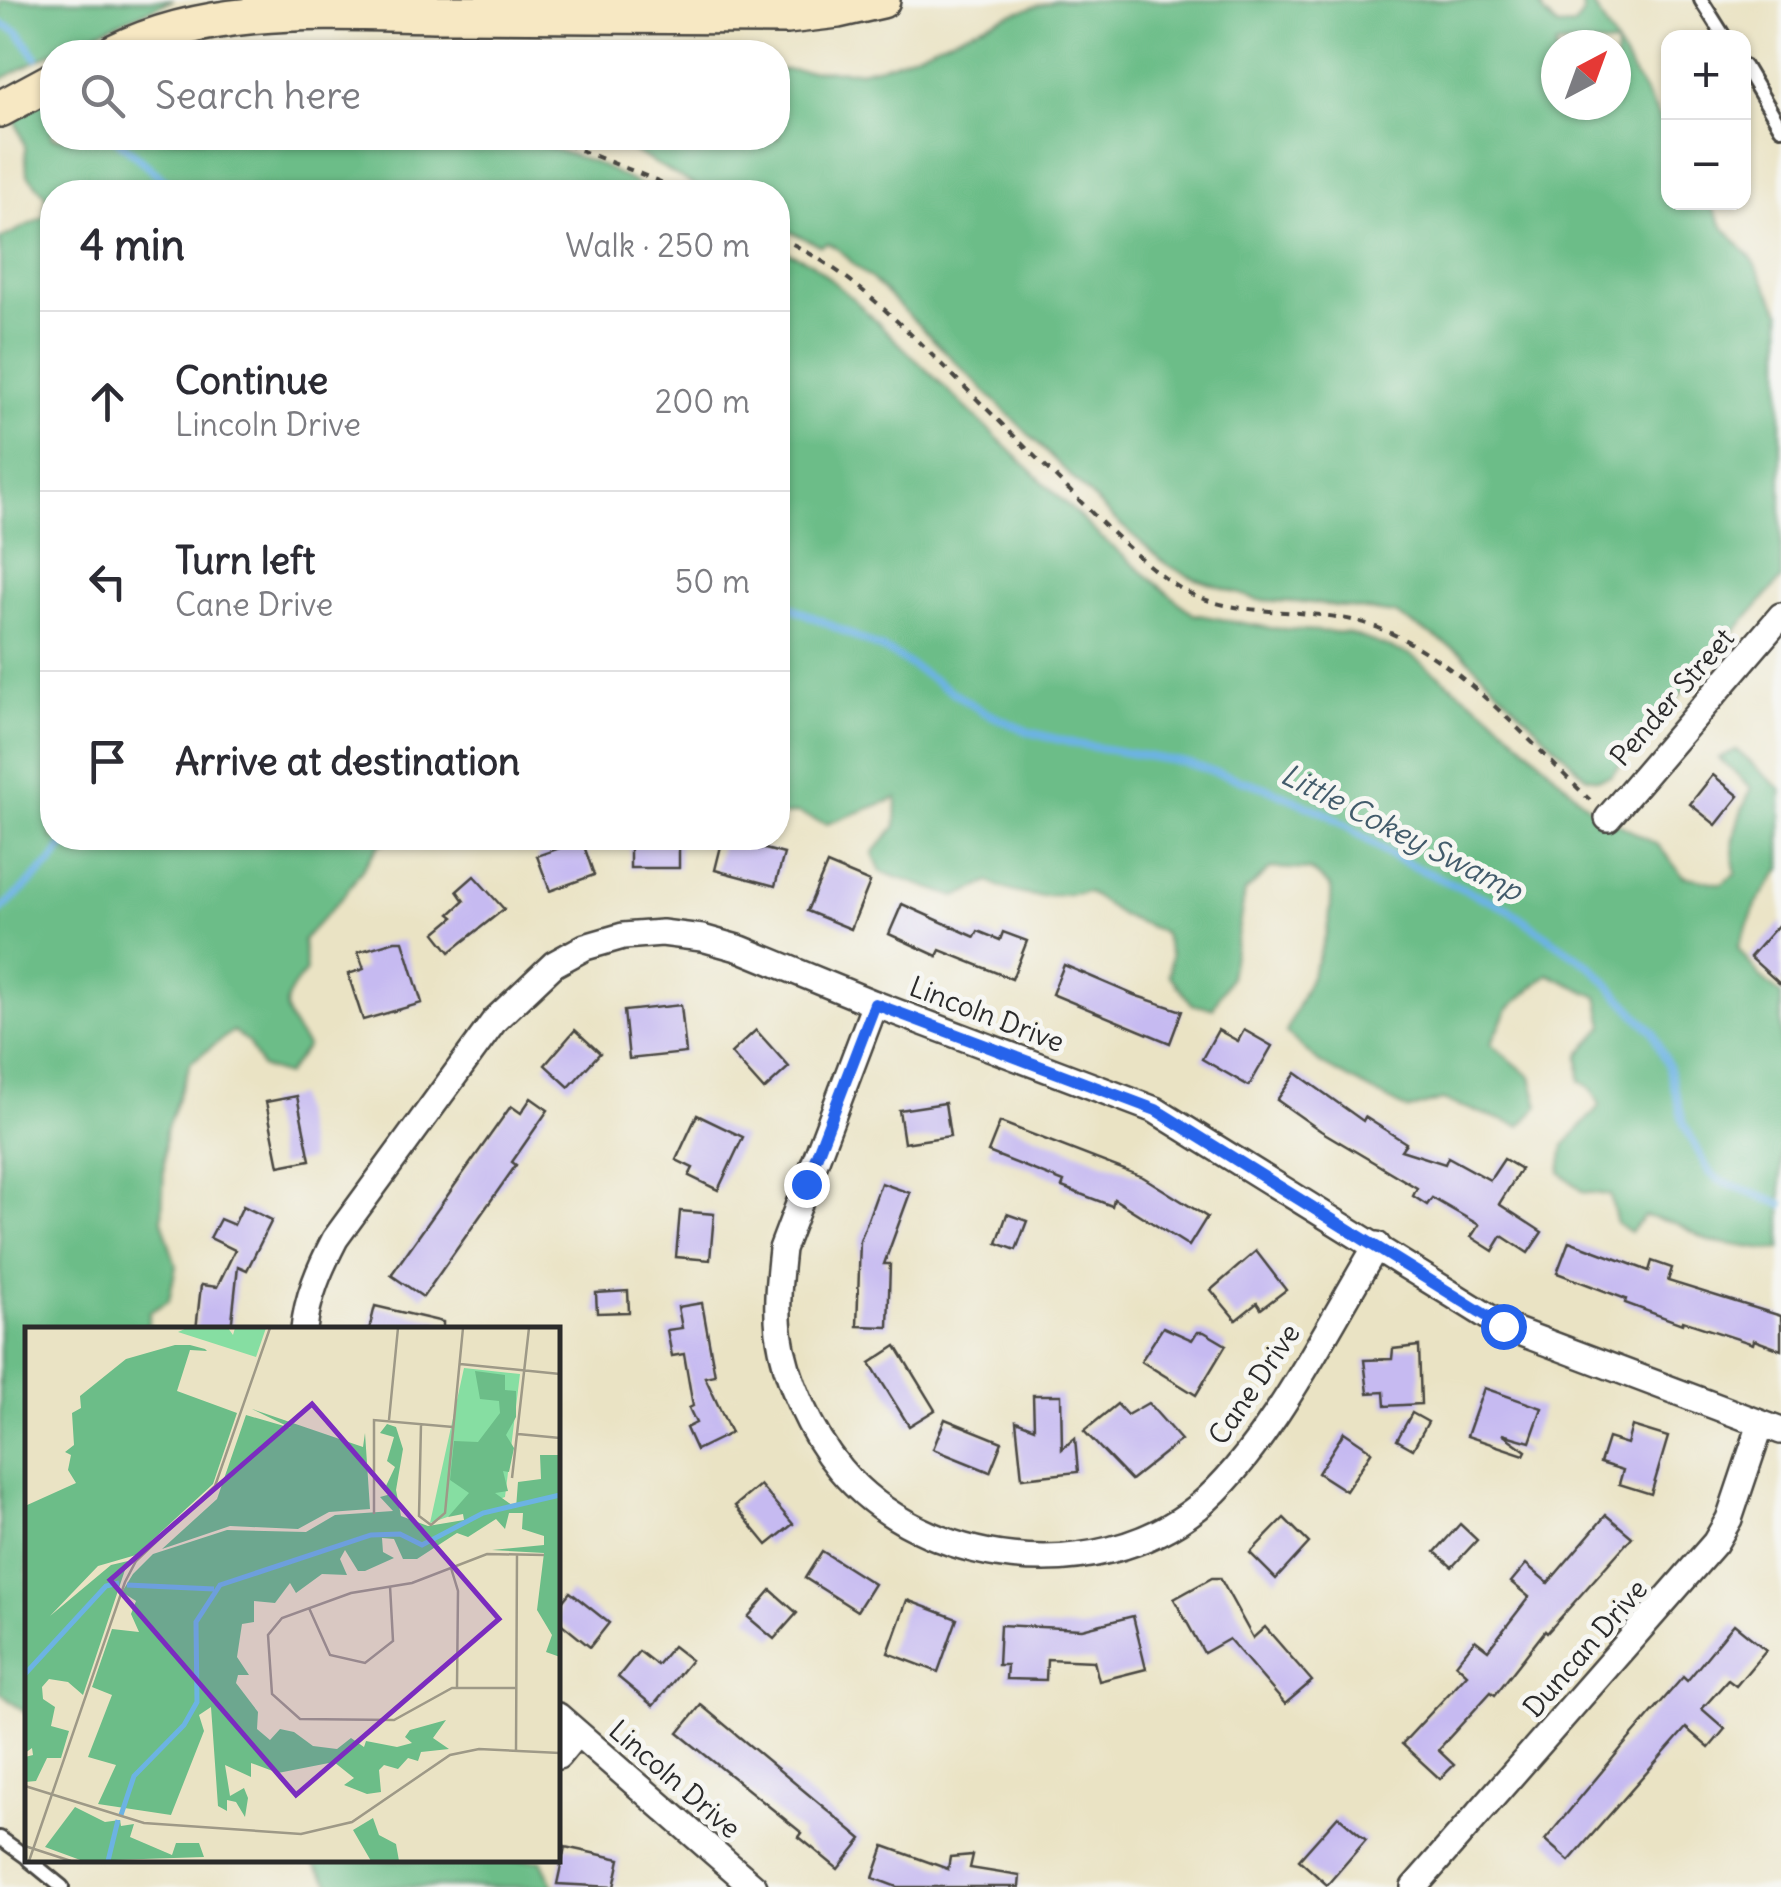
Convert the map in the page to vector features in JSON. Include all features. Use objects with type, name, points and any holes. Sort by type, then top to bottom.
[{"type":"street","points":[[142,40],[192,24],[232,18],[329,12],[787,16],[882,0]]},
{"type":"street","points":[[0,109],[40,87]]},
{"type":"street","name":"Pender Street","points":[[1608,818],[1781,616]]},
{"type":"street","name":"Lincoln Drive","points":[[304,1327],[319,1270],[334,1240],[495,1020],[554,964],[585,947],[623,936],[662,934],[702,938],[756,955],[1156,1110],[1503,1326],[1771,1427]]},
{"type":"street","name":"Cane Drive","points":[[875,1004],[782,1249],[779,1334],[792,1379],[814,1430],[841,1470],[877,1503],[919,1528],[961,1546],[1010,1558],[1059,1559],[1104,1551],[1153,1535],[1198,1506],[1271,1421],[1377,1246]]},
{"type":"street","name":"Duncan Drive","points":[[1414,1887],[1714,1543],[1771,1427]]},
{"type":"street","points":[[560,1749],[567,1725]]},
{"type":"street","name":"Lincoln Drive","points":[[567,1725],[754,1887]]},
{"type":"lane","points":[[1701,0],[1721,30]]},
{"type":"lane","points":[[1751,78],[1781,128]]},
{"type":"lane","points":[[0,1838],[25,1857]]},
{"type":"lane","points":[[32,1862],[62,1887]]},
{"type":"path","points":[[580,150],[656,180]]},
{"type":"path","points":[[790,243],[838,269],[896,320],[1128,547],[1172,583],[1214,602],[1267,613],[1350,620],[1404,637],[1438,658],[1608,818]]},
{"type":"green space","points":[[0,0],[173,0],[77,40],[40,40],[40,59],[0,80]]},
{"type":"green space","points":[[1056,0],[1538,0],[1544,15],[1558,27],[1574,26],[1583,14],[1582,0],[1590,0],[1608,30],[1541,30],[1541,120],[1631,120],[1631,69],[1661,120],[1661,210],[1713,210],[1751,258],[1781,312],[1781,579],[1610,776],[1597,779],[1585,776],[1462,653],[1395,614],[1257,600],[1166,564],[1113,518],[871,278],[827,243],[821,246],[790,232],[790,180],[685,180],[631,150],[790,150],[790,70],[860,71],[892,63],[1007,15]]},
{"type":"green space","points":[[40,100],[40,150],[556,150],[630,180],[40,180],[40,189],[27,174],[25,146],[13,115]]},
{"type":"green space","points":[[40,219],[40,850],[376,850],[345,894],[303,940],[306,971],[290,992],[286,1008],[307,1046],[286,1075],[261,1067],[248,1042],[233,1031],[191,1062],[165,1133],[162,1220],[176,1266],[169,1300],[150,1312],[147,1327],[25,1327],[25,1712],[0,1693],[0,239]]},
{"type":"green space","points":[[790,253],[809,261],[852,298],[1097,534],[1193,614],[1270,628],[1348,633],[1411,655],[1496,718],[1592,810],[1658,845],[1683,876],[1721,884],[1736,874],[1736,830],[1752,788],[1719,758],[1736,750],[1781,789],[1781,869],[1757,903],[1738,948],[1759,976],[1781,995],[1781,1249],[1709,1241],[1675,1223],[1644,1216],[1630,1232],[1617,1224],[1610,1195],[1583,1192],[1560,1172],[1564,1146],[1600,1105],[1591,1088],[1580,1081],[1579,1055],[1604,1026],[1598,997],[1548,974],[1508,1009],[1491,1044],[1531,1077],[1539,1106],[1520,1126],[1442,1100],[1408,1110],[1321,1064],[1286,1033],[1317,962],[1331,906],[1331,887],[1310,870],[1271,868],[1245,892],[1230,977],[1213,1008],[1193,1005],[1169,975],[1171,956],[1163,932],[1121,915],[1088,892],[1038,896],[990,882],[956,897],[881,872],[873,853],[896,826],[897,798],[827,824],[790,814]]},
{"type":"green space","points":[[313,1862],[542,1862],[554,1887],[333,1887]]},
{"type":"building","points":[[1713,775],[1739,796],[1716,825],[1690,804]]},
{"type":"building","points":[[554,850],[585,850],[594,875],[550,891],[537,856]]},
{"type":"building","points":[[630,850],[679,850],[679,868],[630,868]]},
{"type":"building","points":[[720,850],[769,850],[784,854],[775,886],[715,870]]},
{"type":"building","points":[[827,864],[870,882],[851,929],[807,911]]},
{"type":"building","points":[[474,876],[504,909],[450,952],[435,933],[454,917],[450,914],[464,901],[457,891]]},
{"type":"building","points":[[902,904],[975,937],[978,931],[1000,940],[1003,932],[1027,941],[1012,979],[940,950],[937,956],[889,934]]},
{"type":"building","points":[[1781,922],[1781,985],[1750,957]]},
{"type":"building","points":[[403,941],[422,1003],[363,1020],[348,974],[364,969],[358,952]]},
{"type":"building","points":[[1064,965],[1182,1011],[1170,1043],[1052,994]]},
{"type":"building","points":[[681,1005],[686,1053],[629,1059],[624,1011]]},
{"type":"building","points":[[575,1030],[600,1053],[569,1087],[545,1065]]},
{"type":"building","points":[[756,1030],[789,1067],[764,1090],[731,1053]]},
{"type":"building","points":[[1218,1030],[1238,1041],[1244,1030],[1272,1046],[1249,1086],[1202,1059]]},
{"type":"building","points":[[1296,1073],[1363,1121],[1365,1117],[1406,1143],[1401,1150],[1445,1164],[1448,1157],[1490,1180],[1504,1159],[1521,1169],[1499,1204],[1542,1232],[1528,1253],[1502,1236],[1493,1251],[1471,1237],[1479,1225],[1432,1198],[1427,1205],[1413,1196],[1417,1188],[1277,1100]]},
{"type":"building","points":[[297,1096],[310,1160],[279,1166],[266,1102]]},
{"type":"building","points":[[531,1098],[548,1110],[512,1162],[516,1165],[423,1297],[391,1275],[511,1106],[521,1113]]},
{"type":"building","points":[[945,1103],[950,1136],[904,1143],[899,1110]]},
{"type":"building","points":[[697,1115],[743,1137],[718,1190],[689,1176],[693,1168],[676,1160]]},
{"type":"building","points":[[1000,1122],[1143,1177],[1207,1217],[1189,1246],[1114,1199],[1112,1206],[988,1152]]},
{"type":"building","points":[[881,1183],[910,1193],[884,1264],[890,1264],[888,1327],[857,1326],[860,1241]]},
{"type":"building","points":[[243,1206],[272,1220],[247,1270],[238,1266],[231,1327],[196,1327],[201,1285],[217,1287],[235,1250],[210,1238],[220,1219],[234,1225]]},
{"type":"building","points":[[680,1211],[714,1214],[710,1260],[676,1257]]},
{"type":"building","points":[[1007,1214],[1027,1221],[1016,1250],[997,1243]]},
{"type":"building","points":[[1569,1241],[1649,1271],[1652,1261],[1672,1268],[1668,1281],[1781,1316],[1781,1350],[1683,1321],[1682,1324],[1557,1273]]},
{"type":"building","points":[[1256,1251],[1286,1290],[1261,1309],[1257,1303],[1236,1320],[1211,1290]]},
{"type":"building","points":[[628,1291],[629,1312],[597,1313],[596,1293]]},
{"type":"building","points":[[702,1303],[715,1375],[705,1377],[731,1433],[696,1450],[686,1428],[696,1423],[689,1408],[693,1406],[684,1354],[672,1356],[667,1330],[682,1328],[678,1307]]},
{"type":"building","points":[[375,1306],[443,1322],[443,1327],[370,1327]]},
{"type":"building","points":[[1163,1327],[1192,1340],[1197,1332],[1204,1332],[1226,1345],[1196,1395],[1141,1361]]},
{"type":"building","points":[[896,1346],[935,1410],[909,1426],[870,1363]]},
{"type":"building","points":[[1419,1346],[1421,1404],[1385,1406],[1384,1392],[1368,1393],[1364,1360],[1392,1359],[1393,1349]]},
{"type":"building","points":[[1484,1388],[1542,1408],[1530,1442],[1502,1434],[1526,1451],[1524,1455],[1467,1436]]},
{"type":"building","points":[[1033,1395],[1061,1395],[1062,1449],[1075,1438],[1078,1472],[1022,1478],[1016,1421],[1034,1428]]},
{"type":"building","points":[[1148,1403],[1181,1440],[1131,1480],[1084,1431],[1117,1404],[1127,1415]]},
{"type":"building","points":[[1412,1413],[1428,1422],[1413,1449],[1397,1440]]},
{"type":"building","points":[[945,1419],[1002,1442],[990,1472],[933,1449]]},
{"type":"building","points":[[1632,1426],[1668,1437],[1651,1494],[1619,1484],[1623,1470],[1600,1463],[1608,1438],[1627,1444]]},
{"type":"building","points":[[1344,1432],[1372,1451],[1346,1491],[1318,1473]]},
{"type":"building","points":[[760,1485],[793,1524],[767,1545],[735,1506]]},
{"type":"building","points":[[1606,1515],[1632,1537],[1545,1631],[1495,1695],[1491,1692],[1438,1750],[1454,1765],[1440,1779],[1402,1744],[1467,1674],[1456,1664],[1475,1640],[1488,1650],[1529,1597],[1511,1582],[1526,1564],[1548,1583]]},
{"type":"building","points":[[1284,1518],[1309,1543],[1276,1579],[1250,1553]]},
{"type":"building","points":[[1460,1524],[1477,1540],[1452,1567],[1435,1552]]},
{"type":"building","points":[[822,1551],[874,1584],[857,1611],[805,1578]]},
{"type":"building","points":[[1212,1578],[1220,1578],[1253,1638],[1265,1627],[1312,1681],[1285,1704],[1229,1639],[1204,1653],[1174,1599]]},
{"type":"building","points":[[771,1590],[797,1613],[774,1639],[748,1617]]},
{"type":"building","points":[[570,1592],[609,1623],[590,1647],[560,1623],[560,1604]]},
{"type":"building","points":[[907,1600],[957,1619],[938,1672],[888,1653]]},
{"type":"building","points":[[1133,1616],[1146,1669],[1099,1681],[1094,1661],[1047,1659],[1046,1680],[1006,1679],[1007,1665],[998,1665],[1000,1625],[1082,1629]]},
{"type":"building","points":[[1734,1624],[1766,1650],[1736,1686],[1728,1680],[1702,1709],[1725,1729],[1709,1748],[1686,1728],[1569,1861],[1545,1840],[1683,1677],[1687,1681]]},
{"type":"building","points":[[673,1646],[691,1660],[653,1706],[618,1677],[639,1651],[657,1665]]},
{"type":"building","points":[[701,1705],[862,1839],[838,1869],[799,1837],[802,1833],[678,1733]]},
{"type":"building","points":[[1338,1816],[1366,1840],[1327,1885],[1299,1860]]},
{"type":"building","points":[[884,1846],[948,1869],[950,1857],[973,1855],[970,1868],[1020,1876],[1019,1887],[897,1887],[873,1878]]},
{"type":"building","points":[[565,1847],[620,1859],[614,1887],[557,1884]]},
{"type":"waterway","points":[[0,23],[18,32],[36,57]]},
{"type":"waterway","points":[[129,150],[164,180]]},
{"type":"waterway","name":"Little Cokey Swamp","points":[[790,607],[893,654],[982,711],[1029,732],[1186,763],[1267,788],[1329,815],[1395,858],[1508,909],[1592,967],[1653,1032],[1668,1065],[1684,1124],[1709,1172],[1719,1180],[1781,1204]]},
{"type":"waterway","name":"Little Cokey Swamp","points":[[0,911],[60,850]]},
{"type":"route","points":[[806,1184],[875,1004],[1156,1110],[1503,1326]]}]
